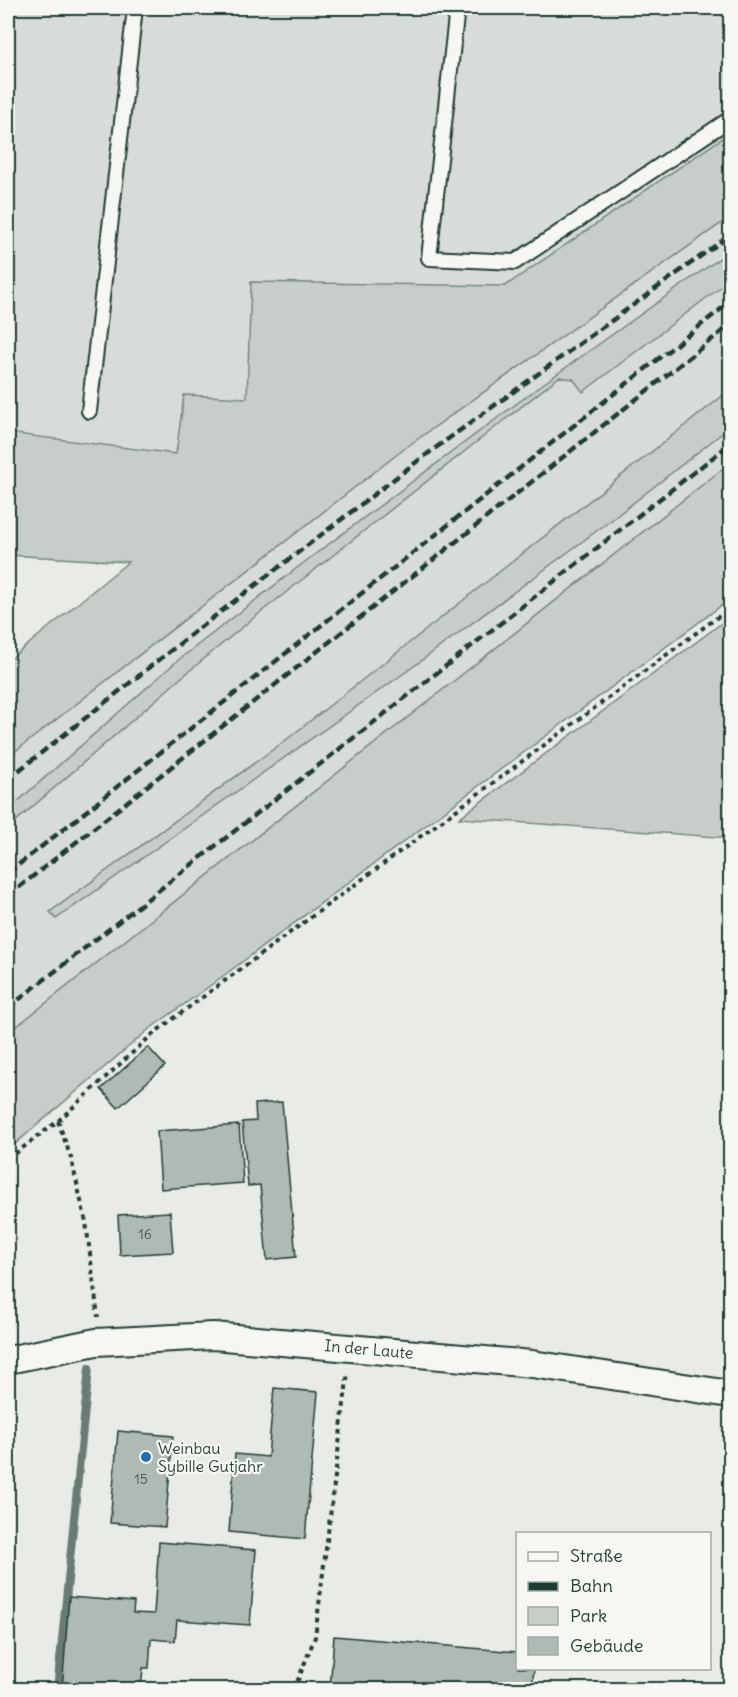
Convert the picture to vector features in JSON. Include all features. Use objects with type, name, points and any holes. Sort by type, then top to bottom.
[{"type":"street","name":"In der Laute","points":[[8,1360],[96,1342],[213,1336],[532,1364],[730,1394]]},
{"type":"lane","points":[[89,411],[135,8]]},
{"type":"lane","points":[[457,8],[429,258],[515,262],[730,119]]},
{"type":"path","points":[[8,1159],[58,1121],[154,1033],[730,608]]},
{"type":"path","points":[[58,1121],[71,1158],[86,1222],[98,1323],[96,1342]]},
{"type":"path","points":[[294,1689],[315,1637],[351,1347]]},
{"type":"shaded area","points":[[8,8],[730,8],[730,133],[505,286],[251,282],[247,399],[176,454],[8,433]]},
{"type":"shaded area","points":[[730,217],[730,251],[547,381],[306,561],[177,661],[8,810],[8,757],[408,446]]},
{"type":"shaded area","points":[[730,280],[730,390],[286,740],[50,912],[56,919],[410,669],[614,518],[730,427],[730,463],[8,1033],[8,828],[251,620],[559,377],[573,379],[583,392]]},
{"type":"green space","points":[[730,133],[730,217],[408,446],[8,757],[8,661],[128,562],[8,555],[8,433],[176,454],[184,395],[247,398],[251,282],[505,286]]},
{"type":"green space","points":[[730,251],[730,280],[583,392],[573,379],[559,377],[251,620],[8,828],[8,810],[177,661],[306,561],[547,381]]},
{"type":"green space","points":[[730,390],[730,427],[614,518],[410,669],[56,919],[50,912],[286,740]]},
{"type":"green space","points":[[730,463],[730,599],[148,1030],[8,1150],[8,1033]]},
{"type":"green space","points":[[730,617],[730,838],[459,818]]},
{"type":"building","points":[[148,1047],[165,1066],[118,1108],[101,1089]]},
{"type":"building","points":[[282,1102],[296,1257],[267,1260],[260,1185],[248,1186],[242,1122],[256,1121],[255,1104]]},
{"type":"building","points":[[239,1125],[243,1183],[161,1189],[157,1131]]},
{"type":"building","points":[[170,1212],[173,1252],[120,1255],[118,1215]]},
{"type":"building","points":[[274,1388],[318,1392],[305,1539],[229,1532],[235,1454],[268,1457]]},
{"type":"building","points":[[118,1431],[173,1436],[165,1527],[110,1523]]},
{"type":"building","points":[[159,1542],[256,1550],[250,1625],[177,1620],[175,1641],[151,1639],[149,1668],[143,1668],[141,1690],[62,1690],[69,1597],[134,1602],[133,1613],[154,1614]]},
{"type":"building","points":[[334,1636],[516,1652],[516,1670],[534,1670],[532,1690],[330,1690]]},
{"type":"waterway","points":[[57,1690],[89,1368]]},
{"type":"railway","points":[[8,779],[202,626],[419,460],[730,235]]},
{"type":"railway","points":[[8,873],[730,302]]},
{"type":"railway","points":[[8,896],[730,325]]},
{"type":"railway","points":[[8,1008],[730,444]]},
{"type":"place","name":"Weinbau Sybille Gutjahr","points":[[146,1457]]}]
